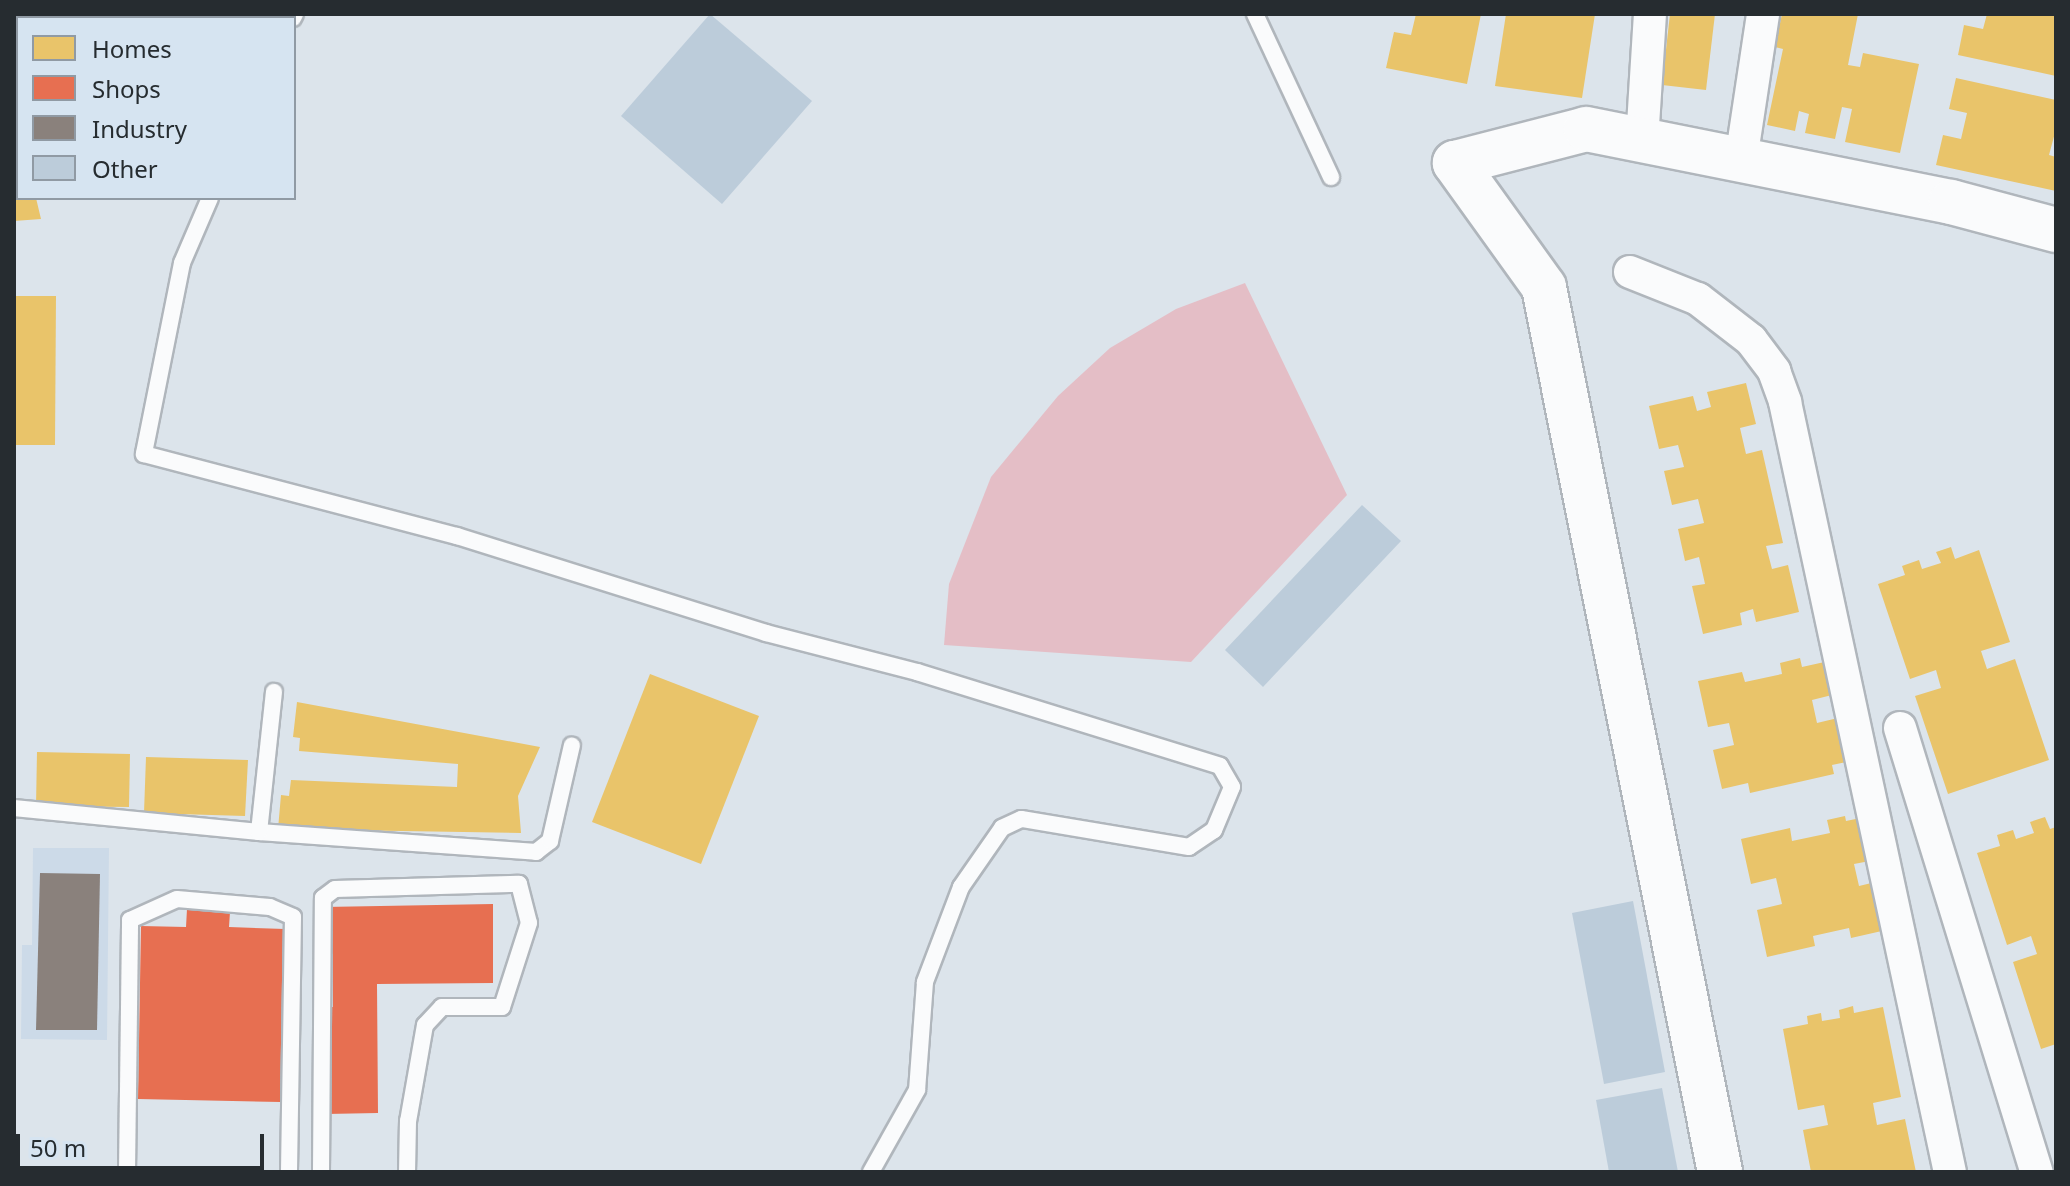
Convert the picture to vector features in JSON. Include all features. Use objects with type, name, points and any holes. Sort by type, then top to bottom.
[{"type":"street","points":[[1642,141],[1650,14]]},
{"type":"street","points":[[1741,160],[1763,14]]},
{"type":"street","points":[[1720,1172],[1544,287],[1455,163],[1586,129],[1951,202],[2056,230]]},
{"type":"street","points":[[1630,272],[1698,299],[1751,340],[1774,371],[1785,402],[1950,1172]]},
{"type":"street","points":[[1900,728],[2037,1172]]},
{"type":"lane","points":[[1255,14],[1331,177]]},
{"type":"lane","points":[[209,200],[182,263],[144,454],[457,536],[766,633],[917,672],[1220,766],[1232,787],[1214,830],[1189,847],[1021,819],[1002,828],[961,887],[950,914],[925,982],[917,1090],[871,1172]]},
{"type":"lane","points":[[259,832],[274,692]]},
{"type":"lane","points":[[14,808],[259,832],[536,852],[550,841],[572,745]]},
{"type":"lane","points":[[321,1172],[323,898],[335,889],[519,884],[529,923],[502,1007],[442,1007],[425,1025],[408,1121],[407,1172]]},
{"type":"lane","points":[[127,1172],[130,920],[177,899],[270,907],[293,917],[289,1172]]},
{"type":"shaded area","points":[[1245,283],[1347,495],[1191,662],[944,645],[949,584],[991,477],[1058,396],[1110,348],[1176,309]]},
{"type":"shaded area","points":[[33,848],[109,848],[107,1040],[21,1039],[22,945],[32,945]]},
{"type":"building: Homes","points":[[94,14],[94,16],[68,16]]},
{"type":"building: Homes","points":[[111,14],[212,16],[112,16]]},
{"type":"building: Homes","points":[[1416,14],[1481,14],[1467,84],[1386,68],[1394,32],[1411,35]]},
{"type":"building: Homes","points":[[1506,14],[1595,14],[1582,98],[1495,86]]},
{"type":"building: Homes","points":[[1670,14],[1715,14],[1706,90],[1662,85]]},
{"type":"building: Homes","points":[[1782,14],[1858,14],[1848,65],[1860,67],[1863,53],[1919,64],[1900,153],[1845,142],[1852,109],[1842,107],[1835,139],[1805,133],[1809,114],[1799,111],[1795,131],[1767,125],[1783,49],[1775,47]]},
{"type":"building: Homes","points":[[1987,14],[2056,14],[2056,76],[1958,55],[1964,25],[1983,29]]},
{"type":"building: Homes","points":[[1956,78],[2056,100],[2056,129],[2049,155],[2056,157],[2056,191],[1936,165],[1943,135],[1961,139],[1967,113],[1949,109]]},
{"type":"building: Homes","points":[[15,106],[16,200],[36,200],[41,219],[14,221]]},
{"type":"building: Homes","points":[[14,296],[56,296],[55,445],[14,445]]},
{"type":"building: Homes","points":[[1746,383],[1756,424],[1740,428],[1746,454],[1762,450],[1783,543],[1766,546],[1772,569],[1788,565],[1799,612],[1756,622],[1753,609],[1740,613],[1742,625],[1703,634],[1692,586],[1705,584],[1699,557],[1685,561],[1678,529],[1704,523],[1698,499],[1672,505],[1664,471],[1684,467],[1678,445],[1659,449],[1649,406],[1693,396],[1697,411],[1711,407],[1707,392]]},
{"type":"building: Homes","points":[[1951,547],[1955,559],[1979,550],[2010,642],[1981,651],[1987,669],[2015,659],[2049,760],[1948,794],[1915,696],[1941,688],[1936,670],[1910,679],[1878,584],[1905,575],[1902,566],[1919,560],[1922,569],[1941,563],[1936,552]]},
{"type":"building: Homes","points":[[1800,658],[1802,667],[1829,661],[1836,694],[1812,700],[1817,723],[1842,717],[1851,761],[1832,765],[1834,774],[1750,793],[1748,783],[1722,789],[1713,750],[1734,745],[1729,723],[1708,727],[1698,681],[1742,672],[1745,682],[1782,674],[1780,663]]},
{"type":"building: Homes","points":[[650,674],[759,716],[701,864],[592,822]]},
{"type":"building: Homes","points":[[297,702],[540,747],[518,796],[521,833],[278,829],[281,795],[289,796],[291,780],[457,787],[458,764],[299,751],[300,738],[293,737]]},
{"type":"building: Homes","points":[[37,752],[130,754],[129,807],[36,806]]},
{"type":"building: Homes","points":[[146,757],[248,760],[245,816],[144,813]]},
{"type":"building: Homes","points":[[1845,816],[1846,821],[1870,816],[1880,859],[1854,864],[1859,886],[1884,880],[1895,928],[1851,938],[1849,928],[1813,936],[1815,946],[1767,957],[1757,910],[1782,904],[1776,878],[1751,884],[1741,839],[1790,828],[1792,841],[1830,833],[1827,820]]},
{"type":"building: Homes","points":[[2045,817],[2050,829],[2056,827],[2056,1044],[2041,1049],[2013,962],[2037,954],[2031,936],[2007,945],[1977,853],[2000,846],[1997,835],[2013,830],[2016,839],[2034,833],[2030,822]]},
{"type":"building: Homes","points":[[1853,1006],[1854,1013],[1883,1007],[1901,1097],[1873,1103],[1877,1125],[1905,1119],[1916,1172],[1811,1172],[1803,1130],[1828,1125],[1824,1105],[1798,1110],[1783,1029],[1808,1024],[1807,1016],[1821,1013],[1822,1021],[1840,1018],[1839,1010]]},
{"type":"building: Shops","points":[[493,904],[493,983],[377,984],[378,1113],[326,1114],[325,1007],[333,1007],[333,954],[325,954],[324,907]]},
{"type":"building: Shops","points":[[187,909],[230,912],[229,927],[285,929],[281,1102],[138,1099],[141,926],[186,927]]},
{"type":"building: Industry","points":[[40,873],[100,874],[97,1030],[36,1030]]},
{"type":"building: Other","points":[[710,14],[812,101],[722,204],[621,116]]},
{"type":"building: Other","points":[[1362,505],[1401,541],[1263,687],[1225,650]]},
{"type":"building: Other","points":[[1633,901],[1665,1072],[1604,1084],[1572,913]]},
{"type":"building: Other","points":[[1662,1088],[1678,1172],[1609,1172],[1596,1100]]}]
